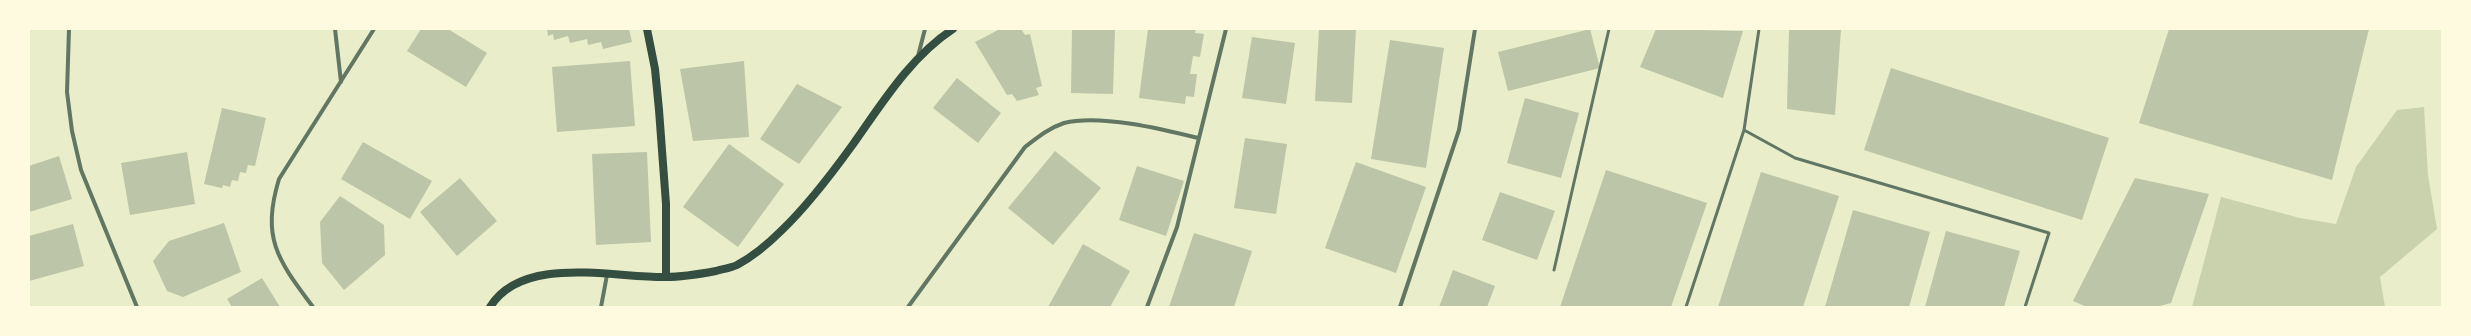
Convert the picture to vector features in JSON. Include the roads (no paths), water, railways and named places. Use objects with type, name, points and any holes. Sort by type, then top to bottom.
[{"type":"main road","points":[[647,29],[655,69],[659,110],[666,204],[666,277]]},
{"type":"main road","points":[[490,307],[497,296],[520,281],[562,272],[666,277],[703,274],[735,266],[761,251],[796,216],[832,174],[885,98],[918,58],[953,29]]},
{"type":"street","points":[[69,29],[67,92],[72,130],[82,170],[137,307]]},
{"type":"street","points":[[335,29],[341,83]]},
{"type":"street","points":[[313,307],[293,280],[276,250],[270,218],[279,179],[374,29]]},
{"type":"street","points":[[918,58],[925,29]]},
{"type":"street","points":[[1147,307],[1177,227],[1226,29]]},
{"type":"street","points":[[1400,307],[1459,130],[1475,29]]},
{"type":"street","points":[[908,307],[1025,147],[1046,131],[1065,123],[1088,120],[1160,129],[1198,138]]},
{"type":"street","points":[[601,307],[607,275]]},
{"type":"lane","points":[[1554,270],[1609,29]]},
{"type":"lane","points":[[1686,307],[1744,130],[1759,29]]},
{"type":"lane","points":[[1744,130],[1795,158],[2049,233],[2025,307]]}]
